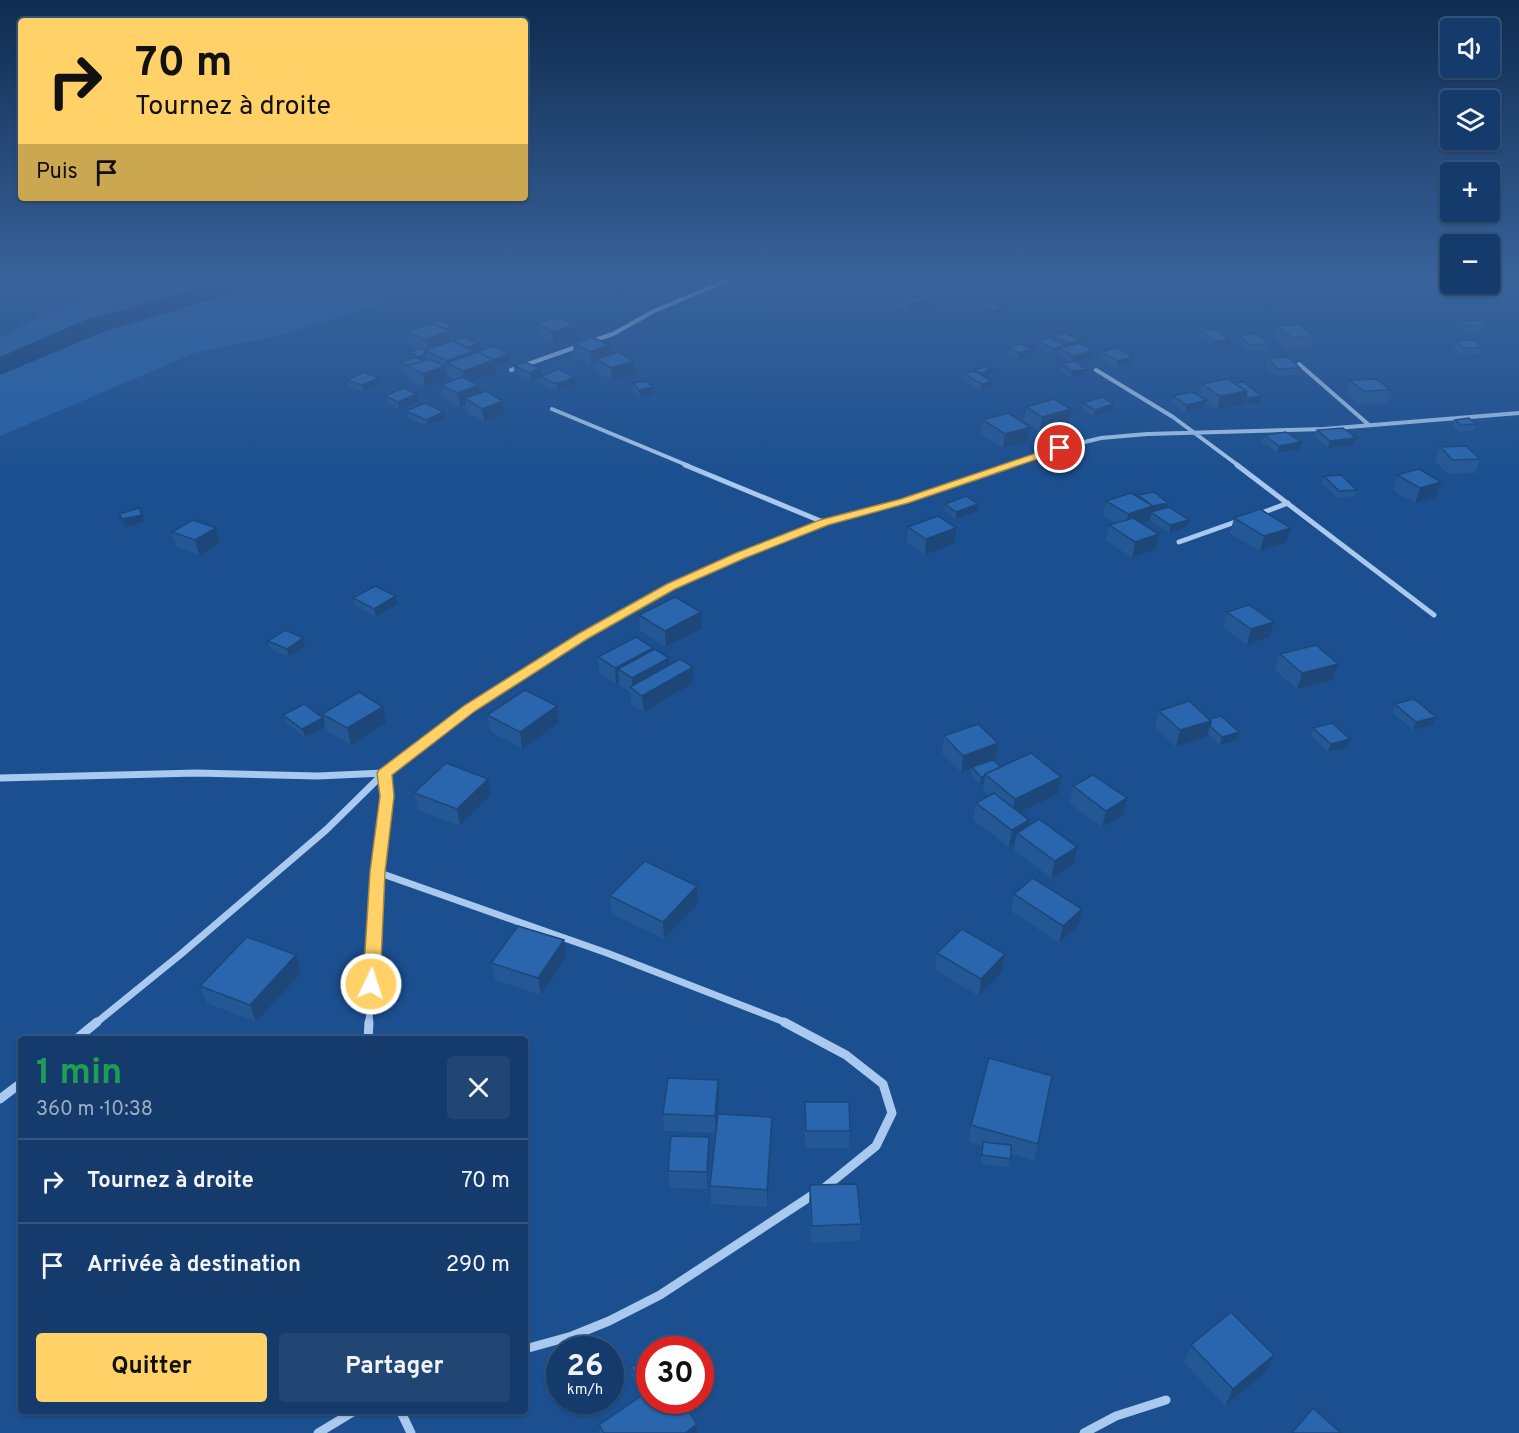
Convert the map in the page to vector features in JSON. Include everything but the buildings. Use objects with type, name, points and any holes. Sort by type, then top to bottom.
[{"type":"street","points":[[512,370],[580,346]]},
{"type":"street","points":[[1299,364],[1369,425]]},
{"type":"street","points":[[1096,370],[1173,417],[1434,615]]},
{"type":"street","points":[[552,409],[824,523]]},
{"type":"street","points":[[80,1036],[308,846],[384,773],[470,708],[583,636],[671,586],[741,555],[824,523],[904,501],[1060,448],[1101,438],[1314,430],[1519,413]]},
{"type":"street","points":[[1255,515],[1288,503]]},
{"type":"street","points":[[1179,542],[1245,519]]},
{"type":"street","points":[[0,778],[197,773],[318,776],[384,773]]},
{"type":"street","points":[[368,1036],[378,872],[387,796],[384,773]]},
{"type":"street","points":[[378,872],[607,953],[797,1027],[846,1055],[883,1084],[892,1113],[876,1146],[839,1178],[660,1295],[609,1321],[572,1336],[528,1348]]},
{"type":"street","points":[[0,1099],[18,1085]]},
{"type":"street","points":[[1084,1433],[1116,1416],[1166,1400]]},
{"type":"street","points":[[318,1433],[350,1414]]},
{"type":"street","points":[[402,1414],[411,1433]]},
{"type":"shaded area","points":[[0,346],[228,346],[197,352],[0,436]]},
{"type":"waterway","points":[[0,367],[48,346]]},
{"type":"route","points":[[371,984],[378,872],[387,796],[384,773],[470,708],[583,636],[671,586],[741,555],[824,523],[904,501],[1060,448]]}]
